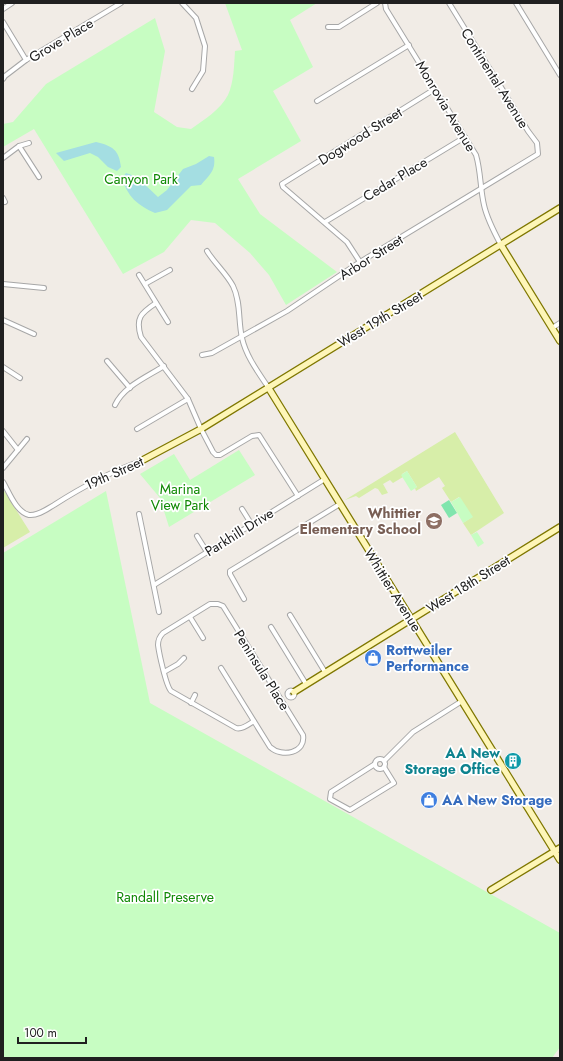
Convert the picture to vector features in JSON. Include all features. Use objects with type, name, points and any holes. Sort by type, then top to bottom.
[{"type":"street","points":[[3,9],[12,3]]},
{"type":"street","name":"Grove Place","points":[[3,79],[26,60],[121,3]]},
{"type":"street","points":[[182,3],[196,18],[205,46],[203,71],[192,89]]},
{"type":"street","name":"Monrovia Avenue","points":[[385,3],[386,9],[476,155],[488,218],[501,245],[560,341]]},
{"type":"street","name":"Continental Avenue","points":[[449,3],[528,131],[537,143],[538,154]]},
{"type":"street","points":[[516,3],[560,75]]},
{"type":"street","points":[[328,27],[339,27],[376,4]]},
{"type":"street","points":[[3,22],[26,60]]},
{"type":"street","points":[[317,101],[409,45]]},
{"type":"street","name":"Dogwood Street","points":[[325,222],[283,187],[282,184],[435,89]]},
{"type":"street","name":"Cedar Place","points":[[325,222],[465,137]]},
{"type":"street","points":[[3,158],[19,146],[29,143]]},
{"type":"street","points":[[19,146],[39,177]]},
{"type":"street","name":"Arbor Street","points":[[202,355],[212,354],[288,311],[360,262],[538,154]]},
{"type":"street","name":"West 19th Street","points":[[201,428],[560,208]]},
{"type":"street","points":[[325,222],[347,242],[360,262]]},
{"type":"street","name":"Whittier Avenue","points":[[207,251],[233,287],[238,303],[242,336],[248,355],[462,701],[557,850],[560,860]]},
{"type":"street","points":[[145,284],[170,270]]},
{"type":"street","points":[[139,275],[168,322]]},
{"type":"street","points":[[3,284],[44,288]]},
{"type":"street","points":[[156,303],[143,311],[140,317],[138,328],[141,337],[188,400],[213,452],[220,456],[252,436],[259,435],[298,496]]},
{"type":"street","points":[[3,320],[34,334]]},
{"type":"street","points":[[552,328],[560,323]]},
{"type":"street","points":[[107,361],[130,388]]},
{"type":"street","points":[[115,405],[119,397],[130,388],[164,366]]},
{"type":"street","points":[[3,367],[20,378]]},
{"type":"street","points":[[137,429],[188,400]]},
{"type":"street","name":"19th Street","points":[[3,482],[19,508],[28,515],[38,514],[92,481],[141,461],[201,428]]},
{"type":"street","points":[[3,431],[18,450]]},
{"type":"street","points":[[3,468],[27,439]]},
{"type":"street","name":"Parkhill Drive","points":[[154,586],[325,479]]},
{"type":"street","points":[[244,599],[230,574],[230,571],[340,504]]},
{"type":"street","points":[[242,509],[252,525]]},
{"type":"street","points":[[139,514],[159,612]]},
{"type":"street","name":"West 18th Street","points":[[279,696],[291,692],[306,684],[560,527]]},
{"type":"street","points":[[198,536],[207,552]]},
{"type":"street","name":"Peninsula Place","points":[[190,617],[210,604],[218,604],[223,606],[303,735],[300,746],[290,753],[280,753],[274,751],[254,721]]},
{"type":"street","points":[[290,614],[325,672]]},
{"type":"street","points":[[204,638],[190,617],[163,633],[158,644],[168,688],[191,703],[236,728],[243,728],[254,721],[221,668]]},
{"type":"street","points":[[271,627],[306,684]]},
{"type":"street","points":[[164,672],[178,664],[184,658]]},
{"type":"street","name":"West 18th Street","points":[[283,703],[294,696],[291,692]]},
{"type":"street","points":[[191,703],[195,695]]},
{"type":"street","points":[[384,761],[382,759],[378,759],[375,764],[331,792],[330,799],[350,810],[394,783],[384,767],[384,761],[413,732],[462,701]]},
{"type":"street","points":[[375,764],[378,768],[384,767]]},
{"type":"street","points":[[491,890],[557,850]]},
{"type":"green space","name":"Canyon Park","points":[[225,3],[317,3],[290,20],[313,67],[273,91],[301,141],[238,179],[260,214],[337,272],[286,305],[269,275],[250,253],[215,223],[191,220],[164,252],[123,274],[34,129],[3,147],[3,124],[13,122],[46,84],[155,18],[165,51],[154,112],[177,127],[191,129],[212,114],[225,100],[231,85],[235,51],[242,50]]},
{"type":"green space","points":[[455,432],[504,513],[471,535],[463,523],[472,517],[459,497],[451,502],[442,488],[445,486],[439,477],[416,491],[415,488],[417,487],[407,471],[402,474],[403,477],[393,483],[390,480],[383,484],[388,493],[382,495],[378,489],[375,488],[359,498],[356,496],[345,500]]},
{"type":"green space","name":"Marina View Park","points":[[239,450],[255,475],[169,527],[160,498],[140,474],[174,454],[190,480]]},
{"type":"green space","points":[[407,471],[417,487],[411,491],[401,475]]},
{"type":"green space","points":[[3,489],[30,532],[3,548]]},
{"type":"green space","name":"Randall Preserve","points":[[106,491],[150,703],[560,933],[560,1047],[552,1058],[3,1058],[3,553]]},
{"type":"green space","points":[[460,497],[473,517],[463,523],[451,502]]},
{"type":"green space","points":[[449,500],[457,513],[449,518],[441,505]]},
{"type":"green space","points":[[477,532],[484,543],[478,547],[471,535]]},
{"type":"water","points":[[96,142],[111,147],[117,153],[121,167],[117,171],[108,167],[98,157],[90,153],[64,161],[56,153]]},
{"type":"water","points":[[209,156],[214,157],[214,166],[209,175],[201,185],[191,186],[167,210],[155,213],[138,204],[130,195],[122,178],[126,173],[135,177],[158,197],[167,190],[183,169],[196,164]]},
{"type":"place","name":"Whittier Elementary School","points":[[434,521]]},
{"type":"place","name":"Rottweiler Performance","points":[[373,658]]},
{"type":"place","name":"AA New Storage Office","points":[[513,761]]},
{"type":"place","name":"AA New Storage","points":[[429,800]]}]
